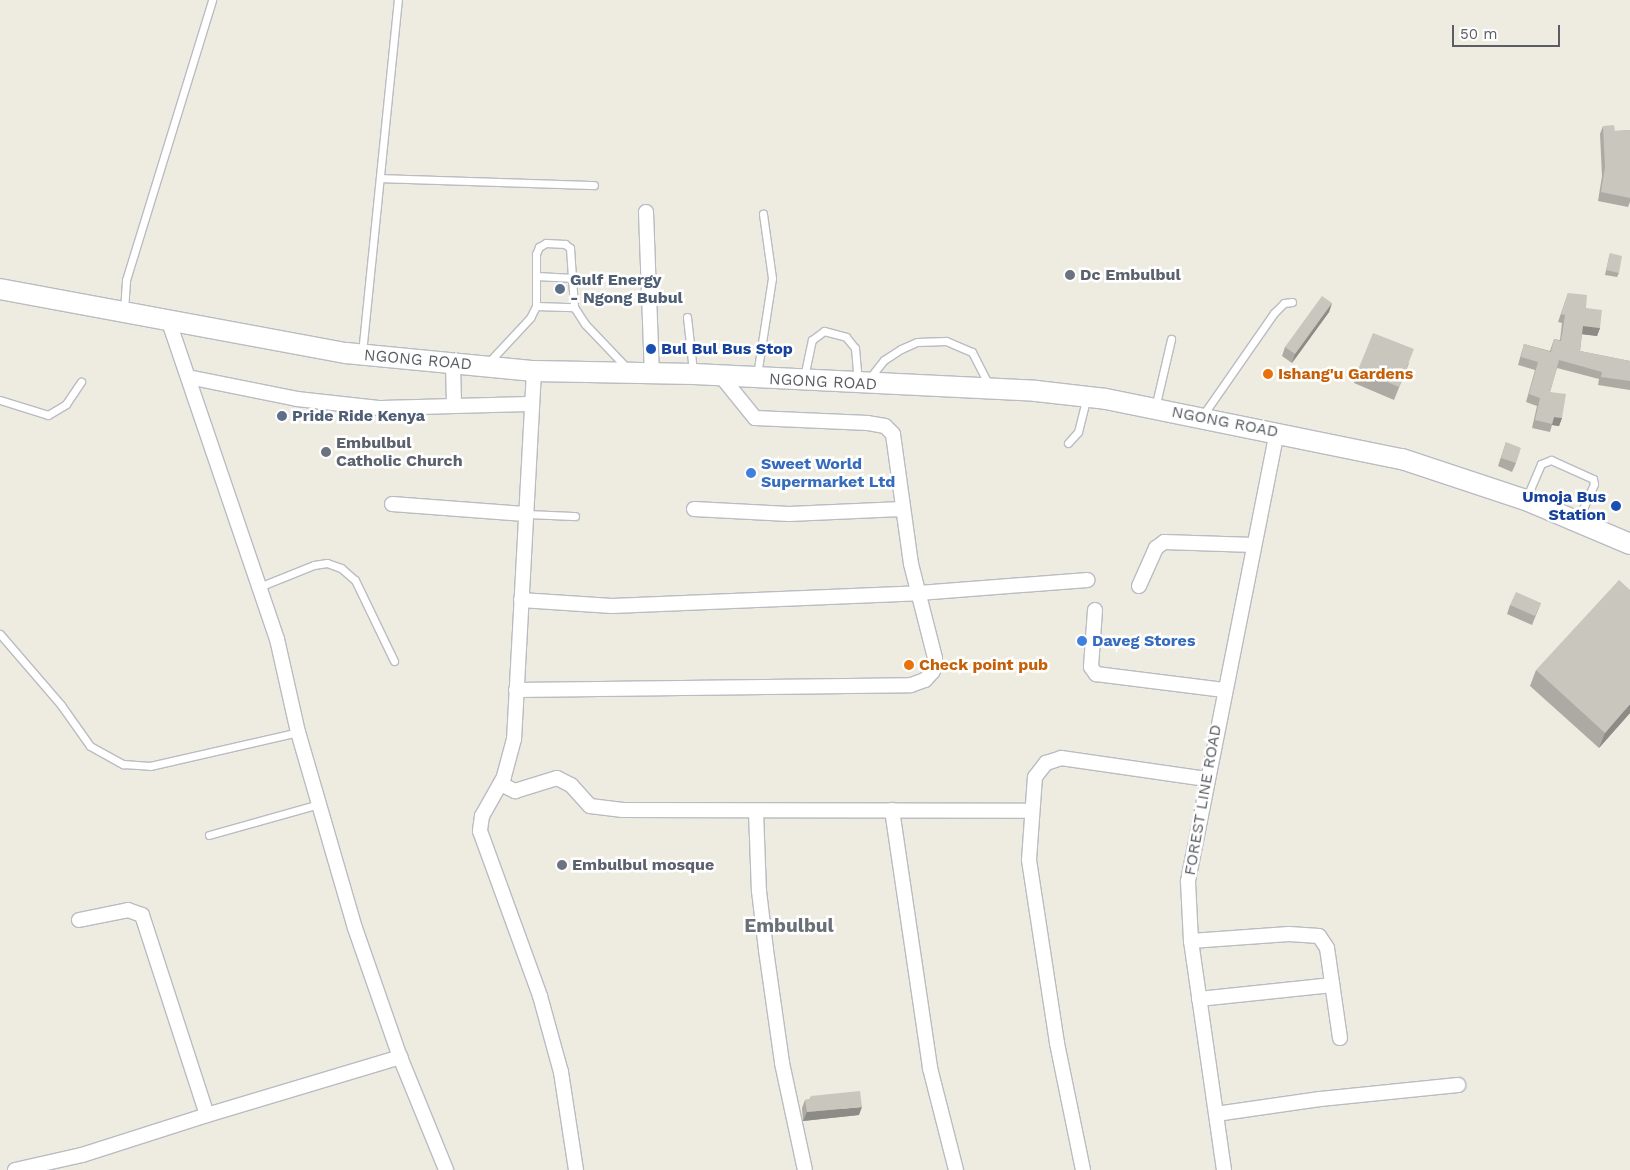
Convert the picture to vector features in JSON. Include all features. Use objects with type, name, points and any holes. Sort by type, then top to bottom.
[{"type":"main road","name":"NGONG ROAD","points":[[0,289],[169,322],[362,355],[534,371],[694,374],[1087,396],[1409,461],[1526,500],[1578,520],[1630,544]]},
{"type":"street","points":[[646,212],[652,373]]},
{"type":"street","points":[[169,322],[277,639],[298,732],[355,928],[400,1057],[446,1170]]},
{"type":"street","points":[[453,363],[454,406]]},
{"type":"street","points":[[534,371],[513,744],[501,784],[482,816],[480,831],[540,996],[561,1072],[576,1170]]},
{"type":"street","points":[[516,690],[911,685],[924,680],[935,664],[930,627],[911,564],[893,434],[885,426],[756,418],[721,376]]},
{"type":"street","points":[[188,377],[333,404],[379,408],[531,404]]},
{"type":"street","name":"FOREST LINE ROAD","points":[[1224,1170],[1191,941],[1188,881],[1206,779],[1277,433]]},
{"type":"street","points":[[392,504],[526,514]]},
{"type":"street","points":[[694,509],[789,514],[903,509]]},
{"type":"street","points":[[1138,586],[1156,548],[1164,542],[1254,545]]},
{"type":"street","points":[[521,600],[612,606],[919,593],[1087,580]]},
{"type":"street","points":[[1095,610],[1091,667],[1096,674],[1224,690]]},
{"type":"street","points":[[1083,1170],[1041,948],[1029,854],[1035,777],[1042,766],[1055,759],[1206,779]]},
{"type":"street","points":[[501,784],[515,791],[557,778],[571,785],[590,806],[623,810],[1031,812]]},
{"type":"street","points":[[756,810],[759,891],[766,950],[782,1063],[805,1170]]},
{"type":"street","points":[[892,810],[930,1068],[956,1170]]},
{"type":"street","points":[[79,920],[128,910],[142,915],[207,1115]]},
{"type":"street","points":[[1191,941],[1315,934],[1327,948],[1340,1038]]},
{"type":"street","points":[[1199,999],[1332,984]]},
{"type":"street","points":[[15,1170],[82,1155],[400,1057]]},
{"type":"street","points":[[1216,1114],[1320,1099],[1458,1085]]},
{"type":"lane","points":[[123,313],[126,280],[212,0]]},
{"type":"lane","points":[[362,355],[398,0]]},
{"type":"lane","points":[[381,178],[594,185]]},
{"type":"lane","points":[[757,378],[772,278],[763,214]]},
{"type":"lane","points":[[484,366],[521,330],[536,306],[536,254],[539,247],[546,243],[565,244],[570,248],[574,278],[574,307],[585,324],[632,372]]},
{"type":"lane","points":[[536,276],[574,278]]},
{"type":"lane","points":[[1202,418],[1274,314],[1284,303],[1292,302]]},
{"type":"lane","points":[[536,306],[574,307]]},
{"type":"lane","points":[[687,317],[694,374]]},
{"type":"lane","points":[[804,381],[812,340],[824,331],[846,337],[855,348],[862,383]]},
{"type":"lane","points":[[1154,408],[1171,339]]},
{"type":"lane","points":[[862,383],[884,360],[901,348],[917,342],[946,341],[972,352],[992,390]]},
{"type":"lane","points":[[0,400],[48,415],[66,404],[80,382]]},
{"type":"lane","points":[[1068,443],[1078,432],[1087,396]]},
{"type":"lane","points":[[1526,500],[1541,464],[1551,460],[1588,475],[1594,482],[1578,520]]},
{"type":"lane","points":[[526,514],[575,516]]},
{"type":"lane","points":[[259,587],[314,565],[327,563],[341,568],[355,580],[394,661]]},
{"type":"lane","points":[[0,634],[61,705],[90,746],[123,764],[150,766],[298,732]]},
{"type":"lane","points":[[209,835],[319,804]]},
{"type":"building","points":[[1614,125],[1615,131],[1630,130],[1630,198],[1601,192],[1605,167],[1603,126]]},
{"type":"building","points":[[1610,253],[1622,256],[1619,273],[1606,270]]},
{"type":"building","points":[[1568,293],[1587,295],[1586,308],[1602,310],[1600,328],[1583,326],[1580,351],[1630,361],[1630,381],[1601,377],[1602,372],[1559,360],[1550,392],[1566,394],[1562,418],[1554,417],[1552,424],[1535,420],[1540,398],[1529,394],[1538,362],[1521,357],[1524,344],[1551,352],[1554,339],[1561,341],[1565,315],[1561,314]]},
{"type":"building","points":[[1322,296],[1332,303],[1295,354],[1285,347]]},
{"type":"building","points":[[1373,333],[1414,349],[1399,387],[1358,370]]},
{"type":"building","points":[[1506,442],[1521,448],[1516,463],[1501,458]]},
{"type":"building","points":[[1619,580],[1630,590],[1630,704],[1605,733],[1536,670]]},
{"type":"building","points":[[1516,592],[1541,603],[1535,616],[1510,605]]},
{"type":"building","points":[[860,1091],[862,1107],[807,1112],[805,1100],[811,1099],[811,1096]]},
{"type":"place","name":"Dc Embulbul","points":[[1070,275]]},
{"type":"place","name":"Gulf Energy - Ngong Bubul","points":[[560,289]]},
{"type":"place","name":"Bul Bul Bus Stop","points":[[651,349]]},
{"type":"place","name":"Ishang'u Gardens","points":[[1268,374]]},
{"type":"place","name":"Pride Ride Kenya","points":[[282,416]]},
{"type":"place","name":"Embulbul Catholic Church","points":[[326,452]]},
{"type":"place","name":"Sweet World Supermarket Ltd","points":[[751,473]]},
{"type":"place","name":"Umoja Bus Station","points":[[1616,506]]},
{"type":"place","name":"Daveg Stores","points":[[1082,641]]},
{"type":"place","name":"Check point pub","points":[[909,665]]},
{"type":"place","name":"Embulbul mosque","points":[[562,865]]},
{"type":"district","name":"Embulbul","points":[[789,926]]}]
